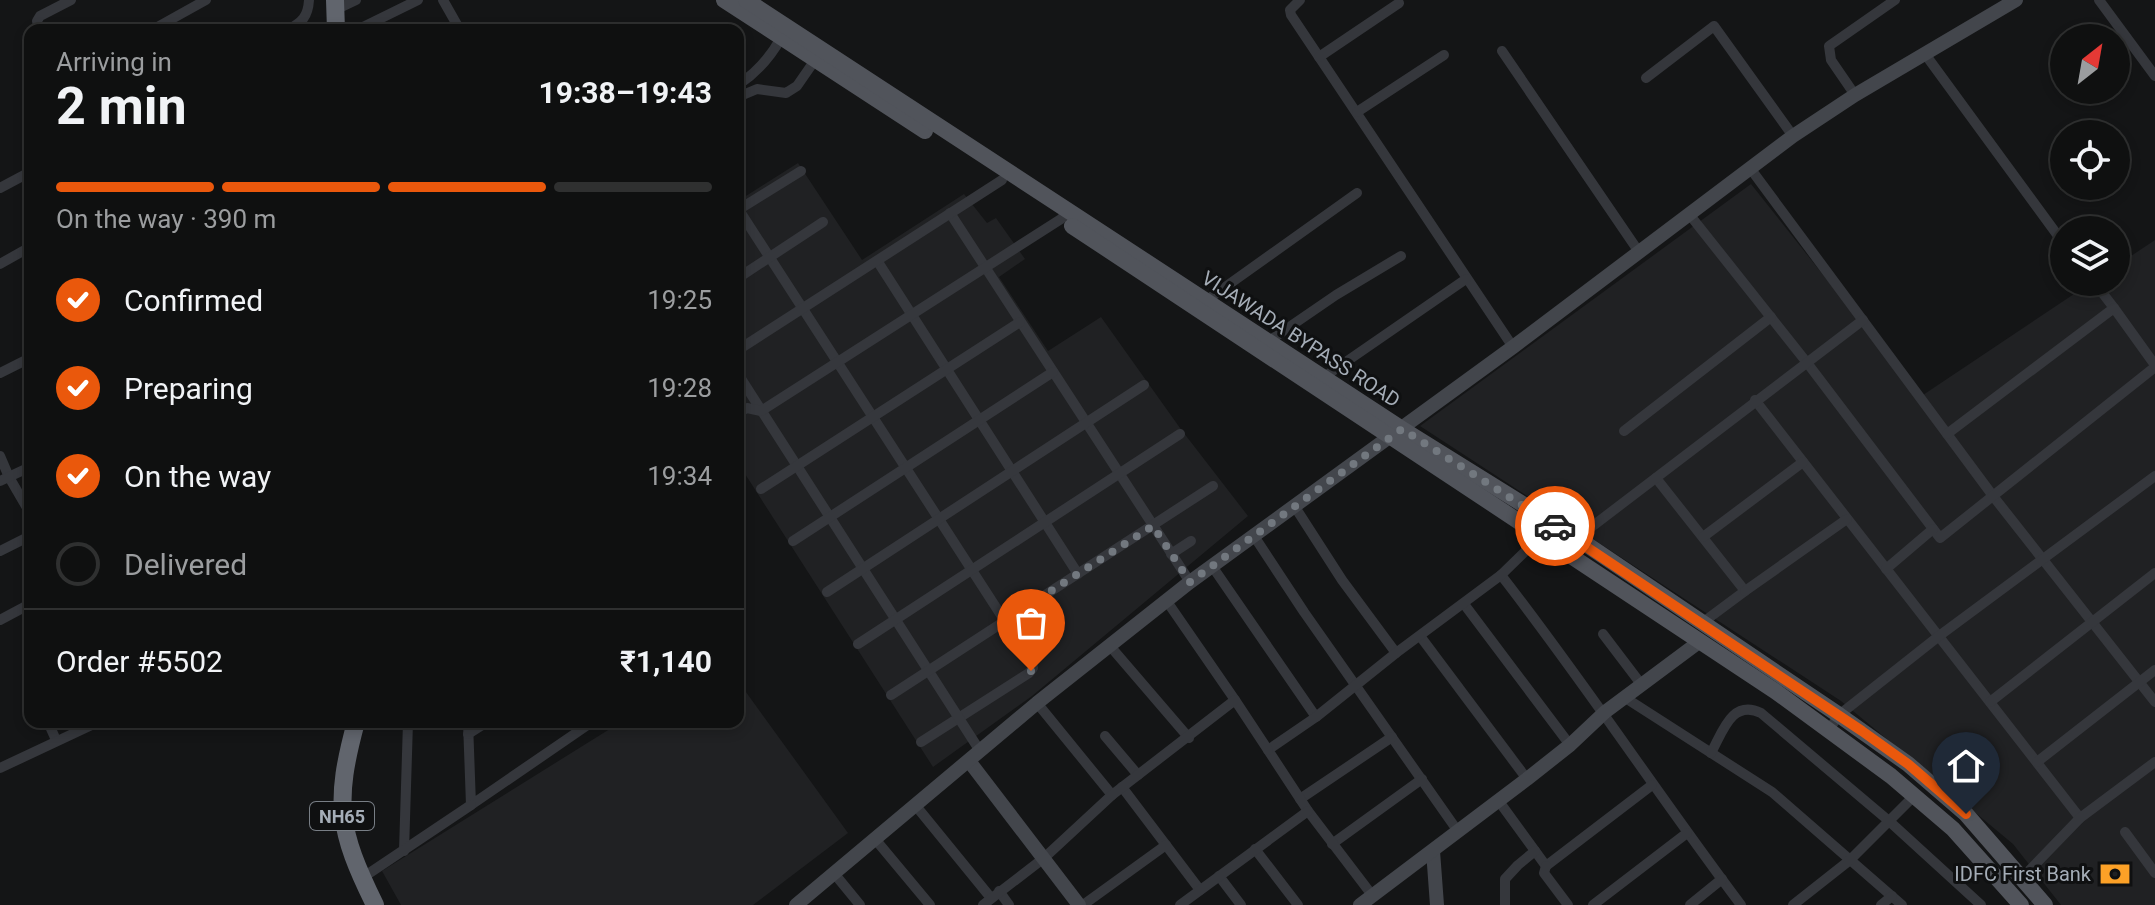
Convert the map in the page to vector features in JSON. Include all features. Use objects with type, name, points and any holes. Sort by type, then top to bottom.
[{"type":"highway","points":[[325,24],[331,3]]},
{"type":"highway","points":[[331,3],[335,24]]},
{"type":"highway","name":"NH65","points":[[343,728],[331,777],[331,813],[341,856],[362,905]]},
{"type":"highway","name":"NH65","points":[[355,728],[344,771],[342,812],[351,853],[375,905]]},
{"type":"main road","name":"VIJAWADA BYPASS ROAD","points":[[724,0],[1002,180],[1207,300],[1324,377],[1540,537],[1775,691],[1953,829],[2021,905]]},
{"type":"main road","name":"VIJAWADA BYPASS ROAD","points":[[746,0],[1396,433],[1577,538],[1839,715],[1929,781],[1976,825],[2045,905]]},
{"type":"street","points":[[38,24],[40,16],[71,0]]},
{"type":"street","points":[[163,24],[206,0]]},
{"type":"street","points":[[298,24],[307,15],[309,0]]},
{"type":"street","points":[[331,3],[356,0]]},
{"type":"street","points":[[369,24],[418,0]]},
{"type":"street","points":[[443,0],[457,24]]},
{"type":"street","points":[[1300,0],[1290,10],[1291,15],[1513,347]]},
{"type":"street","points":[[1855,95],[1831,60],[1829,46],[1895,0]]},
{"type":"street","points":[[796,905],[1037,703],[1190,582],[1513,347],[1793,136],[1855,95],[2016,0]]},
{"type":"street","points":[[2099,0],[2155,76]]},
{"type":"street","points":[[1319,57],[1399,3]]},
{"type":"street","points":[[1646,78],[1714,26],[1793,136]]},
{"type":"street","points":[[744,81],[773,52],[781,38]]},
{"type":"street","points":[[1502,51],[1639,252]]},
{"type":"street","points":[[1925,54],[2050,225]]},
{"type":"street","points":[[1357,112],[1444,55]]},
{"type":"street","points":[[744,94],[757,89],[786,93],[797,86],[815,60]]},
{"type":"street","points":[[1750,168],[1993,496],[2155,702]]},
{"type":"street","points":[[744,207],[801,171]]},
{"type":"street","points":[[0,188],[24,175]]},
{"type":"street","points":[[744,346],[1002,180]]},
{"type":"street","points":[[1207,300],[1357,193]]},
{"type":"street","points":[[950,213],[1190,582]]},
{"type":"street","points":[[1689,214],[1940,538],[2155,366],[2105,296]]},
{"type":"street","points":[[744,410],[761,411],[1065,215]]},
{"type":"street","points":[[744,218],[1032,663],[1029,673],[921,742]]},
{"type":"street","points":[[744,274],[823,222]]},
{"type":"street","points":[[0,264],[24,250]]},
{"type":"street","points":[[1269,341],[1336,295],[1401,256]]},
{"type":"street","points":[[878,262],[1078,574]]},
{"type":"street","points":[[1324,377],[1466,279]]},
{"type":"street","points":[[1947,434],[2114,308]]},
{"type":"street","points":[[1624,431],[1771,317]]},
{"type":"street","points":[[1577,538],[1863,320]]},
{"type":"street","points":[[761,489],[1020,322]]},
{"type":"street","points":[[0,373],[24,361]]},
{"type":"street","points":[[793,541],[1053,372]]},
{"type":"street","points":[[744,384],[959,718],[975,756],[1044,858],[1081,905],[1166,845]]},
{"type":"street","points":[[827,592],[1144,385]]},
{"type":"street","points":[[1755,400],[2080,818]]},
{"type":"street","points":[[858,644],[1180,434]]},
{"type":"street","points":[[0,456],[4,479],[24,505]]},
{"type":"street","points":[[1703,537],[1803,462]]},
{"type":"street","points":[[4,479],[24,470]]},
{"type":"street","points":[[1828,731],[1839,715],[1939,636],[2155,476]]},
{"type":"street","points":[[1656,478],[1745,591]]},
{"type":"street","points":[[891,695],[1213,486]]},
{"type":"street","points":[[1295,507],[1342,580],[1396,653]]},
{"type":"street","points":[[1702,623],[1847,519]]},
{"type":"street","points":[[1886,569],[1933,529]]},
{"type":"street","points":[[1254,536],[1457,830]]},
{"type":"street","points":[[1268,750],[1464,604],[1501,575],[1540,537]]},
{"type":"street","points":[[0,551],[24,539]]},
{"type":"street","points":[[1171,554],[1191,541]]},
{"type":"street","points":[[1212,566],[1316,717]]},
{"type":"street","points":[[1990,702],[2155,573]]},
{"type":"street","points":[[1501,575],[1605,712],[1652,785],[1741,905]]},
{"type":"street","points":[[1166,600],[1308,811],[1372,895]]},
{"type":"street","points":[[1464,604],[1570,745]]},
{"type":"street","points":[[0,620],[24,607]]},
{"type":"street","points":[[1603,634],[1641,684]]},
{"type":"street","points":[[1420,636],[1527,779]]},
{"type":"street","points":[[1360,905],[1527,779],[1605,712],[1699,642]]},
{"type":"street","points":[[1110,646],[1189,738]]},
{"type":"street","points":[[2037,762],[2155,670]]},
{"type":"street","points":[[1624,697],[1772,792],[1902,905]]},
{"type":"street","points":[[991,898],[1044,858],[1112,795],[1235,700]]},
{"type":"street","points":[[1037,703],[1112,795]]},
{"type":"street","points":[[1711,753],[1738,710],[1751,708],[1795,740],[1981,905]]},
{"type":"street","points":[[51,728],[56,740]]},
{"type":"street","points":[[0,768],[84,728]]},
{"type":"street","points":[[404,851],[408,728]]},
{"type":"street","points":[[468,728],[471,805]]},
{"type":"street","points":[[362,878],[583,728]]},
{"type":"street","points":[[1105,736],[1138,775]]},
{"type":"street","points":[[1300,799],[1392,737]]},
{"type":"street","points":[[2022,878],[2080,818],[2155,762]]},
{"type":"street","points":[[1332,844],[1422,779]]},
{"type":"street","points":[[1568,905],[1544,873],[1546,866],[1652,785]]},
{"type":"street","points":[[1122,787],[1200,890]]},
{"type":"street","points":[[1793,905],[1850,860],[1914,796]]},
{"type":"street","points":[[1498,800],[1546,866]]},
{"type":"street","points":[[916,806],[991,898],[1009,905]]},
{"type":"street","points":[[1180,905],[1308,811]]},
{"type":"street","points":[[2125,832],[2155,873]]},
{"type":"street","points":[[1593,905],[1687,833]]},
{"type":"street","points":[[875,839],[930,905]]},
{"type":"street","points":[[1255,849],[1298,905]]},
{"type":"street","points":[[1433,851],[1437,905]]},
{"type":"street","points":[[1505,905],[1505,879],[1535,851]]},
{"type":"street","points":[[833,872],[860,905]]},
{"type":"street","points":[[1219,876],[1241,905]]},
{"type":"street","points":[[1690,905],[1722,879]]},
{"type":"street","points":[[1881,905],[1892,896]]},
{"type":"shaded area","points":[[798,163],[862,260],[964,194],[987,223],[996,218],[1025,259],[999,277],[1048,351],[1101,317],[1180,428],[1248,516],[1032,696],[933,767],[744,472],[744,197]]},
{"type":"shaded area","points":[[1751,184],[1920,397],[2071,296],[2130,296],[2130,257],[2155,240],[2155,905],[2061,905],[2013,844],[1841,701],[1420,426]]},
{"type":"shaded area","points":[[744,689],[848,833],[753,905],[401,905],[382,871],[611,728],[744,728]]},
{"type":"way so far","points":[[1031,671],[1032,663],[1004,621],[1153,526],[1190,582],[1402,429],[1555,526]]},
{"type":"place","name":"IDFC First Bank","points":[[2115,874]]},
{"type":"route","points":[[1555,526],[1862,731],[1908,764],[1966,814]]}]
